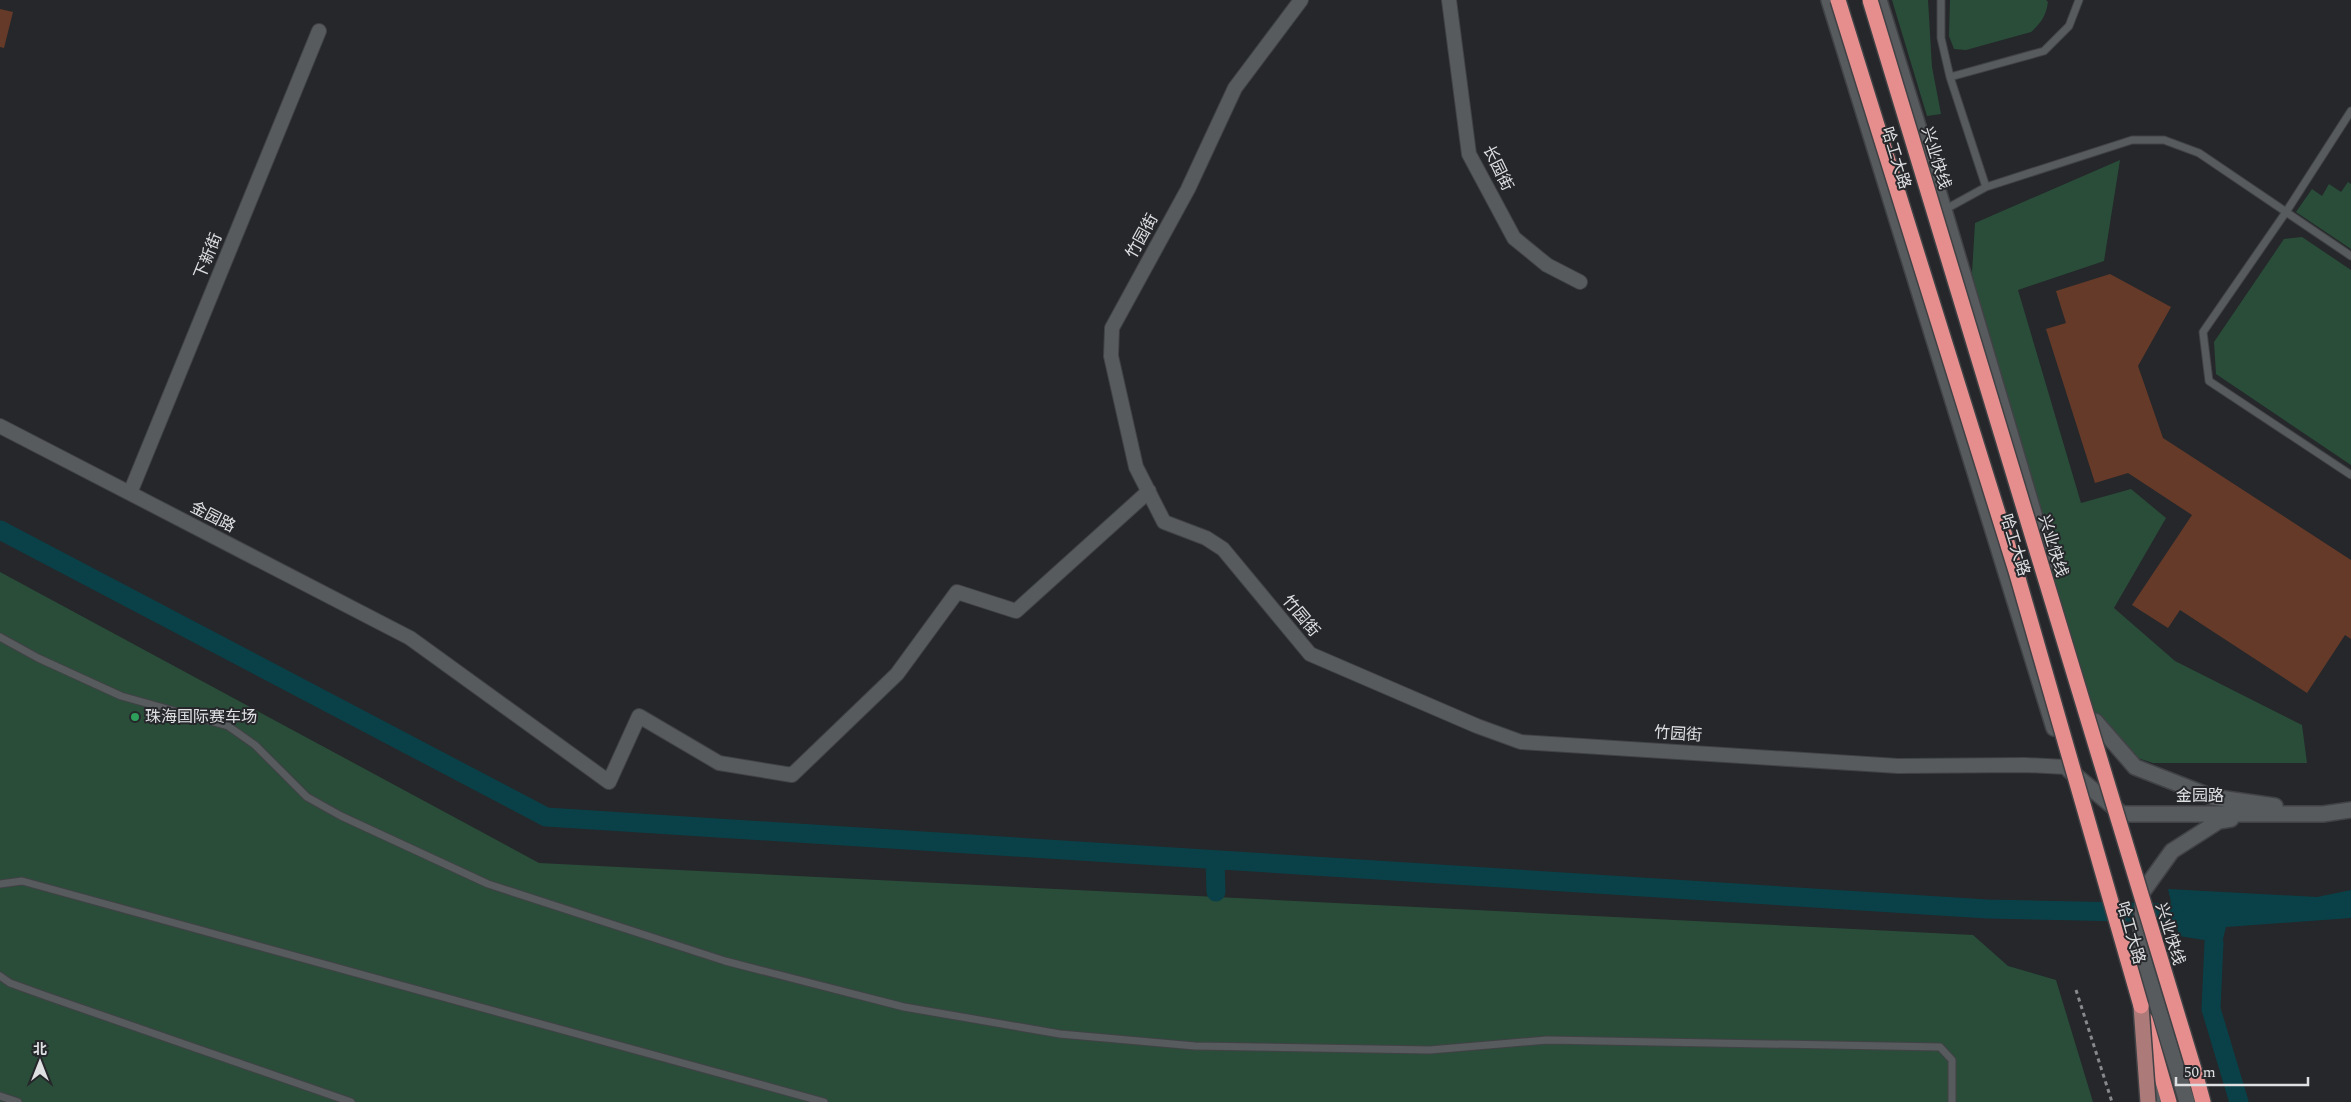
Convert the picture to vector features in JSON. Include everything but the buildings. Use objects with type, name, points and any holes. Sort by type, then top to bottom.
[{"type":"highway","points":[[1838,0],[2016,571],[2169,1102]]},
{"type":"highway","name":"兴业快线","points":[[1870,0],[2203,1102]]},
{"type":"main road","points":[[2141,1006],[2148,1102]]},
{"type":"street","name":"竹园街","points":[[1301,0],[1235,88],[1188,189],[1112,328],[1111,356],[1136,467],[1164,522],[1206,538],[1223,550],[1310,654],[1477,726],[1521,742],[1898,766],[2025,765],[2066,768]]},
{"type":"street","name":"长园街","points":[[1449,0],[1469,154],[1514,238],[1548,266],[1580,282]]},
{"type":"street","name":"哈工大路","points":[[1829,0],[2066,768],[2160,1102]]},
{"type":"street","name":"哈工大路","points":[[1879,0],[1944,210],[2144,890],[2140,948],[2186,1102]]},
{"type":"street","name":"下新街","points":[[130,494],[319,31]]},
{"type":"street","name":"金园路","points":[[0,426],[410,638],[609,782],[639,716],[719,763],[792,775],[897,674],[957,592],[1016,611],[1149,490]]},
{"type":"street","points":[[2095,721],[2135,767],[2212,797],[2323,814]]},
{"type":"street","points":[[2066,768],[2122,814]]},
{"type":"street","name":"金园路","points":[[2122,814],[2323,814],[2351,810]]},
{"type":"street","points":[[2144,890],[2172,851],[2219,821],[2266,814]]},
{"type":"lane","points":[[1941,0],[1941,38],[1950,76],[1986,186]]},
{"type":"lane","points":[[1950,76],[2044,51],[2069,26],[2079,0]]},
{"type":"lane","points":[[2351,111],[2286,212],[2204,332],[2209,381],[2351,475]]},
{"type":"lane","points":[[1944,210],[1986,186],[2132,140],[2164,140],[2198,153],[2351,256]]},
{"type":"lane","points":[[0,637],[38,658],[121,696],[228,726],[255,745],[307,797],[341,816],[488,884],[725,960],[904,1007],[1060,1034],[1195,1046],[1430,1050],[1548,1040],[1940,1047],[1952,1060],[1952,1102]]},
{"type":"lane","points":[[0,884],[22,881],[824,1102]]},
{"type":"lane","points":[[0,976],[10,982],[46,996],[351,1102]]},
{"type":"lane","points":[[0,1096],[18,1102]]},
{"type":"path","points":[[2076,990],[2112,1102]]},
{"type":"green space","points":[[1892,0],[1928,0],[1932,67],[1941,114],[1927,116]]},
{"type":"green space","points":[[1950,0],[2046,0],[2048,2],[2042,19],[2031,32],[1966,50],[1954,49],[1949,36]]},
{"type":"green space","points":[[2120,160],[2104,261],[2018,290],[2081,503],[2131,489],[2166,518],[2114,608],[2175,661],[2302,725],[2307,763],[2153,763],[2110,749],[2095,721],[2032,507],[1972,273],[1975,223]]},
{"type":"green space","points":[[2348,182],[2351,184],[2351,249],[2296,212],[2312,189],[2322,196],[2329,184],[2341,192]]},
{"type":"green space","points":[[2302,237],[2351,270],[2351,465],[2216,374],[2214,342],[2284,239]]},
{"type":"green space","name":"珠海国际赛车场","points":[[0,572],[539,863],[1973,935],[2008,966],[2056,980],[2093,1102],[0,1102]]},
{"type":"water","points":[[2168,889],[2317,897],[2351,890],[2351,918],[2226,927],[2222,943],[2179,936]]},
{"type":"waterway","points":[[0,530],[546,817],[1987,909],[2173,913]]},
{"type":"waterway","points":[[1215,860],[1216,892]]},
{"type":"waterway","points":[[2214,942],[2211,1009],[2239,1102]]},
{"type":"place","name":"珠海国际赛车场","points":[[135,717]]}]
